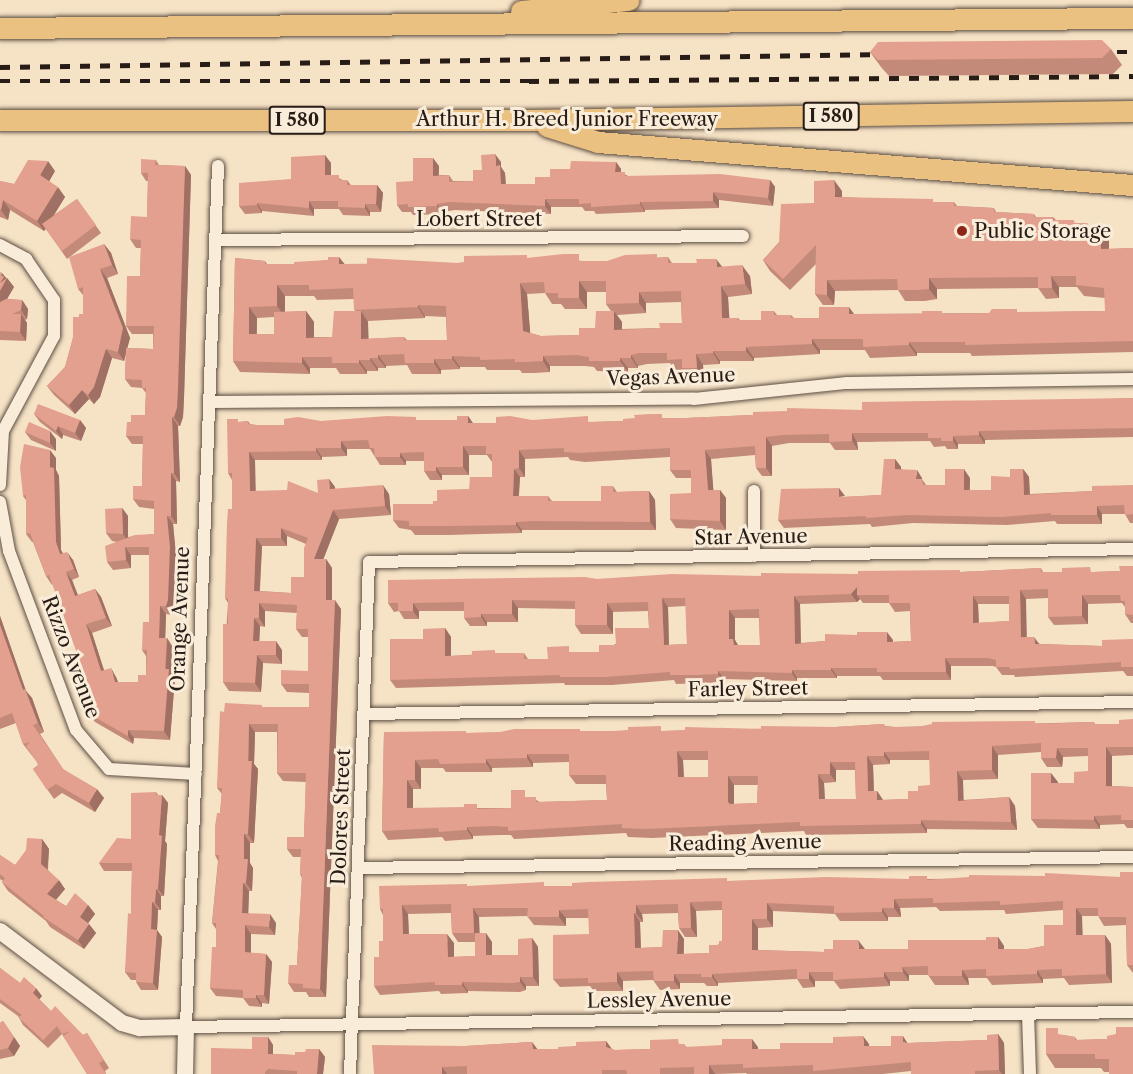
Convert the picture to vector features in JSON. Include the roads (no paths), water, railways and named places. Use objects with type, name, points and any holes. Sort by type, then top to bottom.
[{"type":"highway","points":[[395,24],[628,0]]},
{"type":"highway","points":[[0,28],[1133,18]]},
{"type":"highway","name":"Arthur H. Breed Junior Freeway","points":[[0,120],[529,120],[1133,111]]},
{"type":"highway","points":[[529,120],[598,142],[1133,185]]},
{"type":"street","name":"Orange Avenue","points":[[185,1074],[218,166]]},
{"type":"street","name":"Lobert Street","points":[[216,240],[743,236]]},
{"type":"street","points":[[0,245],[26,260],[54,300],[54,336],[3,431],[0,485]]},
{"type":"street","name":"Vegas Avenue","points":[[210,402],[694,399],[847,383],[1133,379]]},
{"type":"street","points":[[754,491],[754,556]]},
{"type":"street","name":"Rizzo Avenue","points":[[0,502],[9,551],[76,730],[109,769],[196,774]]},
{"type":"street","name":"Star Avenue","points":[[369,562],[1133,549]]},
{"type":"street","name":"Dolores Street","points":[[350,1074],[369,562]]},
{"type":"street","name":"Farley Street","points":[[364,714],[1133,702]]},
{"type":"street","name":"Reading Avenue","points":[[358,868],[1133,857]]},
{"type":"street","points":[[0,931],[122,1023],[140,1028],[186,1027]]},
{"type":"street","name":"Lessley Avenue","points":[[186,1027],[1133,1012]]},
{"type":"street","points":[[1028,1014],[1030,1074]]},
{"type":"railway","points":[[1097,52],[1133,52]]},
{"type":"railway","points":[[0,67],[887,54]]},
{"type":"railway","points":[[0,81],[529,81],[1133,76]]},
{"type":"place","name":"Public Storage","points":[[962,231]]}]
